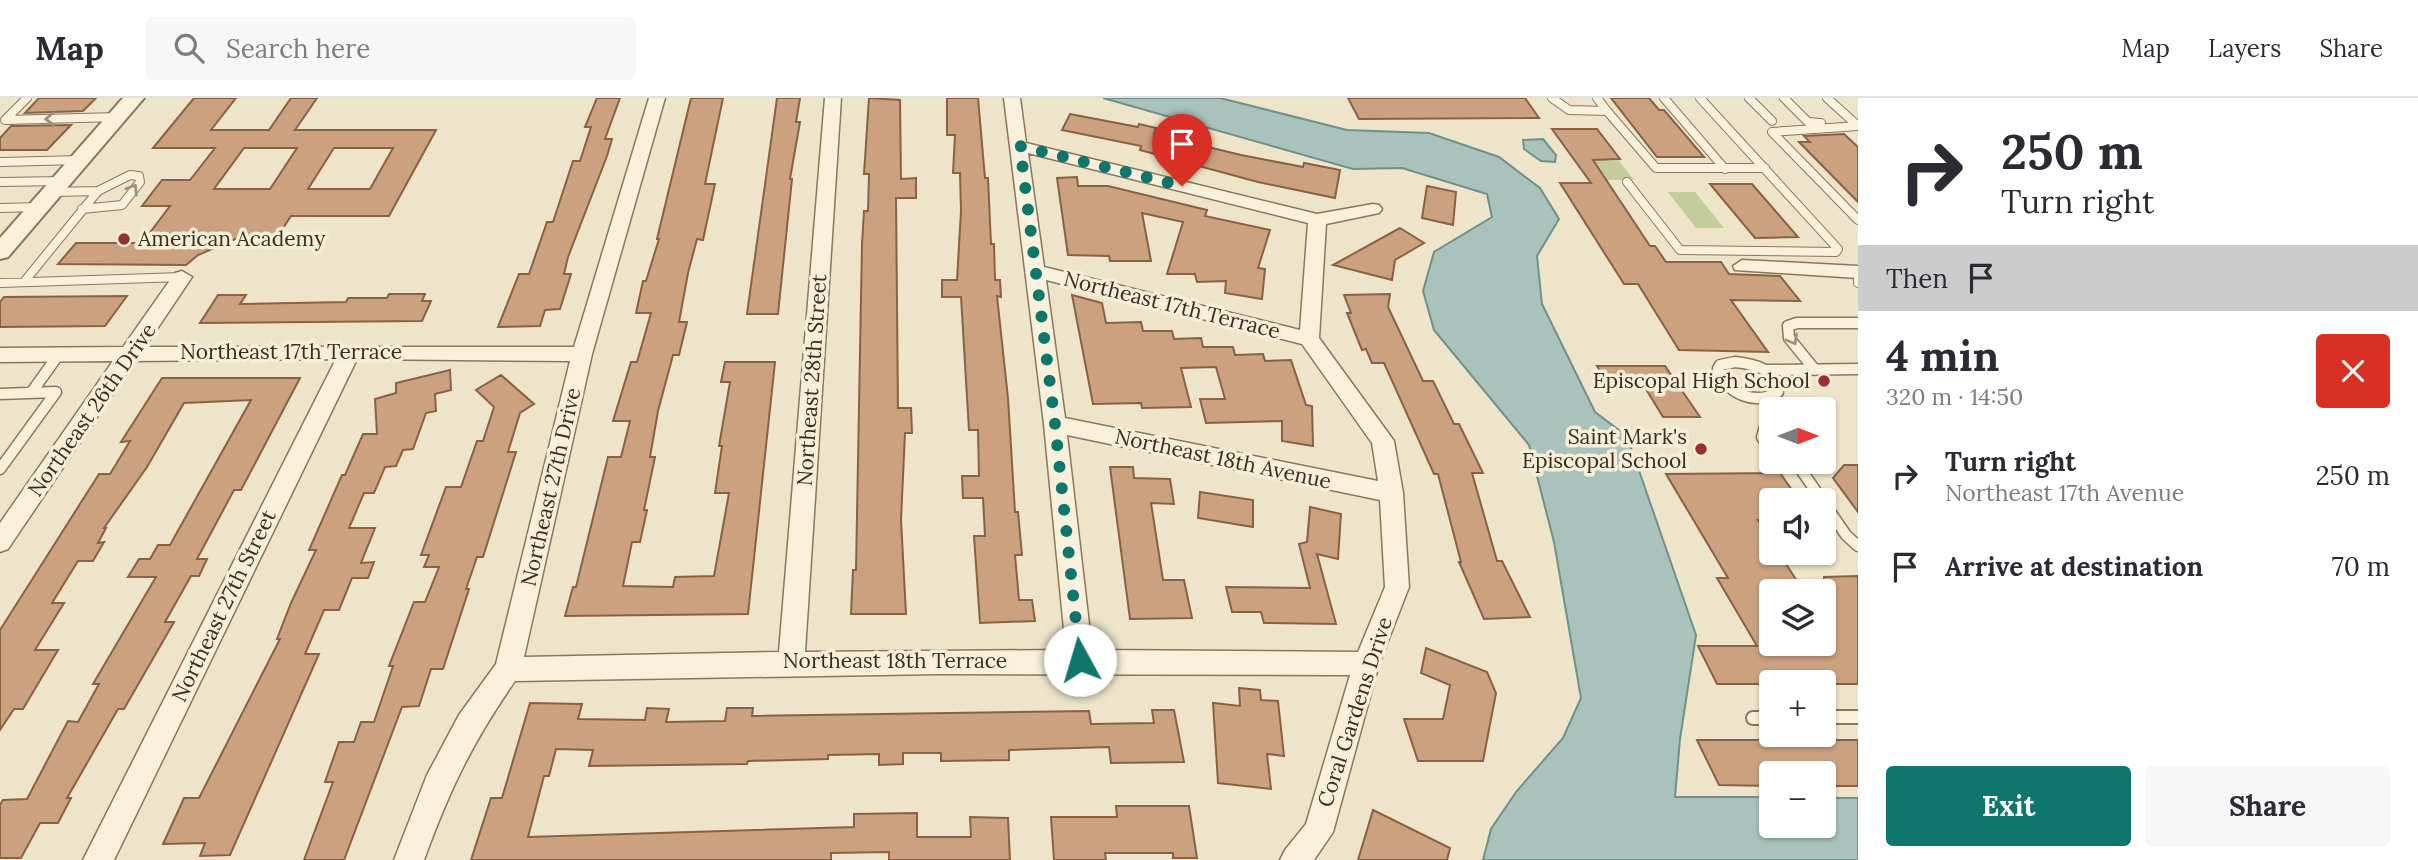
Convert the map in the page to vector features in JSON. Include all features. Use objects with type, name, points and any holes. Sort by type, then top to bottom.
[{"type":"street","points":[[0,252],[134,98]]},
{"type":"street","name":"Northeast 27th Drive","points":[[409,860],[443,773],[469,724],[508,669],[583,354],[657,98]]},
{"type":"street","name":"Northeast 28th Street","points":[[791,662],[833,98]]},
{"type":"street","points":[[1012,98],[1055,424],[1080,660]]},
{"type":"street","points":[[1020,146],[1317,220],[1373,209]]},
{"type":"street","points":[[1309,339],[1317,220]]},
{"type":"street","points":[[1742,266],[1858,278]]},
{"type":"street","name":"Northeast 17th Terrace","points":[[1035,271],[1309,339]]},
{"type":"street","name":"Northeast 26th Drive","points":[[0,542],[182,277]]},
{"type":"street","name":"Coral Gardens Drive","points":[[1296,860],[1318,832],[1366,664],[1397,587],[1391,494],[1383,441],[1309,339]]},
{"type":"street","name":"Northeast 17th Terrace","points":[[0,355],[133,352],[583,354]]},
{"type":"street","name":"Northeast 27th Street","points":[[98,860],[350,352]]},
{"type":"street","name":"Northeast 18th Avenue","points":[[1055,424],[1391,494]]},
{"type":"street","name":"Northeast 18th Terrace","points":[[508,669],[791,662],[1080,660],[1366,664]]},
{"type":"lane","points":[[27,98],[5,120],[118,117]]},
{"type":"lane","points":[[1552,98],[1562,109],[1607,111]]},
{"type":"lane","points":[[1597,98],[1656,168],[1765,168]]},
{"type":"lane","points":[[1664,98],[1725,169]]},
{"type":"lane","points":[[1626,182],[1674,246],[1680,250],[1836,252],[1839,249],[1700,98]]},
{"type":"lane","points":[[1749,98],[1772,121]]},
{"type":"lane","points":[[1784,98],[1808,122],[1848,127]]},
{"type":"lane","points":[[1827,98],[1858,126]]},
{"type":"lane","points":[[1858,126],[1772,132],[1858,220]]},
{"type":"lane","points":[[0,162],[81,160]]},
{"type":"lane","points":[[24,282],[82,209],[98,191],[130,175],[139,176],[140,182],[122,205],[82,209]]},
{"type":"lane","points":[[0,182],[51,193]]},
{"type":"lane","points":[[0,208],[51,193],[98,191]]},
{"type":"lane","points":[[0,282],[182,277]]},
{"type":"lane","points":[[1815,370],[1789,338],[1788,326],[1797,323],[1858,323]]},
{"type":"lane","points":[[31,393],[59,354]]},
{"type":"lane","points":[[1767,370],[1778,383],[1778,392],[1770,397],[1752,398],[1733,391],[1719,375],[1718,369],[1720,365],[1735,362],[1767,370],[1858,369]]},
{"type":"lane","points":[[0,394],[56,392],[0,469]]},
{"type":"lane","points":[[1836,521],[1858,546]]},
{"type":"lane","points":[[1836,718],[1858,717]]},
{"type":"lane","points":[[1753,718],[1759,718]]},
{"type":"green space","points":[[1583,161],[1619,161],[1634,180],[1597,180]]},
{"type":"green space","points":[[1668,192],[1695,192],[1724,228],[1696,228]]},
{"type":"water","points":[[1103,98],[1220,98],[1347,130],[1429,133],[1499,157],[1540,188],[1559,219],[1537,256],[1542,304],[1595,412],[1627,436],[1696,635],[1680,739],[1675,797],[1759,797],[1759,838],[1836,838],[1836,798],[1858,798],[1858,860],[1483,860],[1491,829],[1516,792],[1563,738],[1581,698],[1554,542],[1529,445],[1434,330],[1423,291],[1434,252],[1492,217],[1487,194],[1402,168],[1353,169]]},
{"type":"water","points":[[1543,139],[1556,155],[1555,162],[1541,161],[1524,149],[1523,140]]},
{"type":"building","points":[[39,98],[96,98],[83,111],[25,113]]},
{"type":"building","points":[[194,98],[236,98],[211,130],[269,130],[291,98],[317,98],[295,130],[436,130],[389,216],[291,216],[276,239],[235,239],[198,255],[186,265],[58,264],[76,243],[142,243],[170,206],[142,206],[162,180],[190,180],[215,148],[153,148]],"holes":[[[244,148],[297,148],[270,189],[214,189]],[[334,148],[393,148],[370,189],[308,189]]]},
{"type":"building","points":[[597,98],[620,98],[605,139],[612,139],[607,156],[568,257],[564,274],[571,274],[560,309],[545,310],[540,326],[498,327],[519,274],[529,274],[547,222],[553,222],[573,161],[580,161],[591,127],[585,127]]},
{"type":"building","points":[[691,98],[723,98],[705,184],[715,184],[703,240],[697,239],[688,273],[679,322],[687,322],[679,355],[673,355],[658,411],[650,457],[655,457],[640,542],[632,542],[623,586],[673,587],[675,577],[714,576],[729,493],[715,493],[722,446],[719,446],[730,382],[721,382],[725,362],[775,362],[748,614],[565,616],[573,587],[576,587],[608,457],[621,457],[630,421],[613,421],[631,362],[637,362],[651,313],[636,313],[643,281],[646,281],[659,239]]},
{"type":"building","points":[[777,98],[800,98],[796,122],[800,122],[790,179],[778,314],[747,314]]},
{"type":"building","points":[[869,98],[900,100],[901,179],[916,178],[916,198],[896,198],[898,408],[911,408],[912,433],[905,433],[901,520],[906,614],[851,614],[853,570],[856,570],[862,244],[864,211],[868,211],[869,174],[864,174]]},
{"type":"building","points":[[947,98],[978,98],[985,178],[988,178],[995,280],[1000,280],[1001,297],[997,296],[1008,398],[1015,512],[1018,512],[1022,555],[1015,555],[1019,600],[1032,600],[1035,621],[980,623],[974,536],[985,536],[983,498],[963,498],[962,476],[979,476],[978,430],[969,430],[961,297],[942,297],[942,280],[957,280],[961,211],[960,173],[953,173],[955,135],[947,135]]},
{"type":"building","points":[[1348,98],[1525,98],[1539,118],[1359,119]]},
{"type":"building","points":[[1611,98],[1649,98],[1659,110],[1664,110],[1704,157],[1657,157]]},
{"type":"building","points":[[1070,114],[1156,128],[1154,134],[1241,155],[1303,167],[1304,163],[1340,170],[1335,198],[1258,182],[1140,150],[1141,146],[1062,130]]},
{"type":"building","points":[[71,125],[47,150],[0,150],[0,138],[11,126]]},
{"type":"building","points":[[1552,129],[1597,129],[1620,159],[1593,160],[1650,246],[1655,246],[1666,262],[1721,262],[1729,274],[1780,276],[1800,301],[1731,300],[1768,352],[1679,350],[1638,284],[1624,284],[1560,183],[1591,183]]},
{"type":"building","points":[[1844,134],[1858,147],[1858,202],[1799,142],[1810,142],[1804,136]]},
{"type":"building","points":[[1077,177],[1078,186],[1108,186],[1207,210],[1205,216],[1270,230],[1258,268],[1265,269],[1262,299],[1225,293],[1226,281],[1197,282],[1195,274],[1167,274],[1183,222],[1142,213],[1151,261],[1110,261],[1109,256],[1068,255],[1057,178]]},
{"type":"building","points":[[1710,184],[1752,184],[1798,237],[1755,238]]},
{"type":"building","points":[[1427,186],[1456,192],[1453,225],[1422,218]]},
{"type":"building","points":[[1400,228],[1424,243],[1395,260],[1392,280],[1333,265]]},
{"type":"building","points":[[389,294],[425,294],[422,301],[431,301],[422,321],[200,323],[218,295],[246,295],[240,304],[346,302],[348,298],[387,298]]},
{"type":"building","points":[[1390,294],[1388,307],[1423,381],[1433,381],[1454,424],[1459,424],[1483,473],[1472,473],[1497,561],[1502,561],[1530,617],[1484,619],[1459,562],[1438,474],[1434,474],[1384,363],[1372,363],[1366,349],[1362,350],[1347,313],[1351,313],[1344,295]]},
{"type":"building","points":[[1072,295],[1102,303],[1106,323],[1141,322],[1143,331],[1172,331],[1174,339],[1201,338],[1203,347],[1233,347],[1235,355],[1263,354],[1265,361],[1291,360],[1306,405],[1312,406],[1313,446],[1282,441],[1282,421],[1206,423],[1200,399],[1225,399],[1216,367],[1181,368],[1191,407],[1142,408],[1141,403],[1093,404]]},
{"type":"building","points":[[127,296],[105,326],[0,327],[0,302],[4,297]]},
{"type":"building","points":[[1597,366],[1665,366],[1700,417],[1663,417],[1641,381],[1606,381]]},
{"type":"building","points":[[450,370],[451,390],[435,394],[436,411],[426,413],[413,449],[403,450],[396,466],[385,467],[374,493],[364,493],[349,528],[375,528],[361,563],[374,562],[368,578],[352,578],[339,610],[324,610],[305,654],[319,654],[230,855],[200,856],[205,843],[163,844],[184,798],[199,798],[280,639],[277,639],[291,603],[316,550],[309,550],[342,475],[345,475],[363,434],[377,434],[375,399],[396,393],[396,383]]},
{"type":"building","points":[[501,375],[534,404],[520,413],[508,452],[516,452],[483,557],[477,557],[466,589],[469,589],[443,669],[431,669],[419,706],[402,707],[344,860],[304,860],[333,782],[325,782],[339,742],[354,742],[361,722],[374,722],[393,666],[389,666],[414,602],[425,602],[439,567],[424,567],[429,555],[421,555],[446,487],[461,487],[477,441],[483,441],[494,407],[476,390]]},
{"type":"building","points":[[162,378],[300,378],[241,490],[234,490],[197,559],[207,559],[199,576],[191,576],[165,622],[174,622],[124,709],[118,709],[67,798],[71,798],[58,823],[40,823],[21,858],[0,858],[0,805],[3,800],[27,799],[68,721],[78,722],[99,684],[93,684],[156,577],[128,577],[139,559],[150,559],[158,545],[170,545],[251,400],[184,403],[147,467],[104,528],[98,543],[104,542],[93,561],[78,561],[52,603],[64,603],[35,650],[58,650],[23,709],[14,709],[0,730],[0,630],[99,474],[110,474],[130,441],[121,442]]},
{"type":"building","points":[[1844,465],[1858,465],[1858,512],[1833,478]]},
{"type":"building","points":[[1110,467],[1133,467],[1134,478],[1170,479],[1174,504],[1151,503],[1163,580],[1184,580],[1192,618],[1130,619]]},
{"type":"building","points":[[1666,474],[1781,474],[1791,488],[1759,488],[1759,565],[1787,565],[1796,579],[1759,579],[1759,656],[1836,656],[1836,579],[1824,577],[1858,576],[1858,684],[1836,684],[1836,670],[1759,670],[1759,684],[1717,684],[1698,646],[1757,646],[1717,578],[1728,578]]},
{"type":"building","points":[[1200,492],[1253,500],[1253,527],[1198,518]]},
{"type":"building","points":[[1310,507],[1341,514],[1338,559],[1317,554],[1336,624],[1264,623],[1261,612],[1232,612],[1226,587],[1310,588],[1299,544],[1307,542]]},
{"type":"building","points":[[1426,648],[1487,672],[1496,693],[1483,761],[1418,761],[1404,719],[1443,719],[1450,685],[1421,673]]},
{"type":"building","points":[[1239,688],[1260,690],[1261,700],[1278,701],[1284,756],[1267,754],[1271,789],[1218,783],[1213,703],[1240,706]]},
{"type":"building","points":[[530,703],[582,704],[578,719],[645,720],[647,708],[669,709],[666,722],[725,721],[727,708],[753,708],[752,716],[1089,711],[1091,724],[1154,723],[1152,710],[1174,710],[1184,762],[1111,763],[1109,747],[1009,750],[1009,760],[941,761],[941,753],[903,753],[903,764],[879,765],[879,754],[828,755],[828,759],[748,761],[747,764],[589,766],[593,750],[556,749],[549,776],[544,776],[528,837],[854,827],[854,814],[917,813],[917,837],[971,837],[970,817],[1008,818],[1010,860],[889,860],[889,852],[831,853],[831,860],[471,860],[491,798],[502,798]]},
{"type":"building","points":[[1697,740],[1759,740],[1759,747],[1836,747],[1836,740],[1858,740],[1858,786],[1836,786],[1836,761],[1759,761],[1759,786],[1719,785]]},
{"type":"building","points":[[1116,806],[1189,806],[1197,858],[1173,858],[1173,853],[1105,853],[1106,860],[1054,860],[1051,817],[1117,817]]},
{"type":"building","points":[[1373,810],[1450,848],[1447,860],[1358,860]]},
{"type":"place","name":"American Academy","points":[[124,239]]},
{"type":"place","name":"Episcopal High School","points":[[1824,381]]},
{"type":"place","name":"Saint Mark's Episcopal School","points":[[1701,449]]},
{"type":"route","points":[[1080,660],[1055,424],[1020,146],[1182,186]]}]
